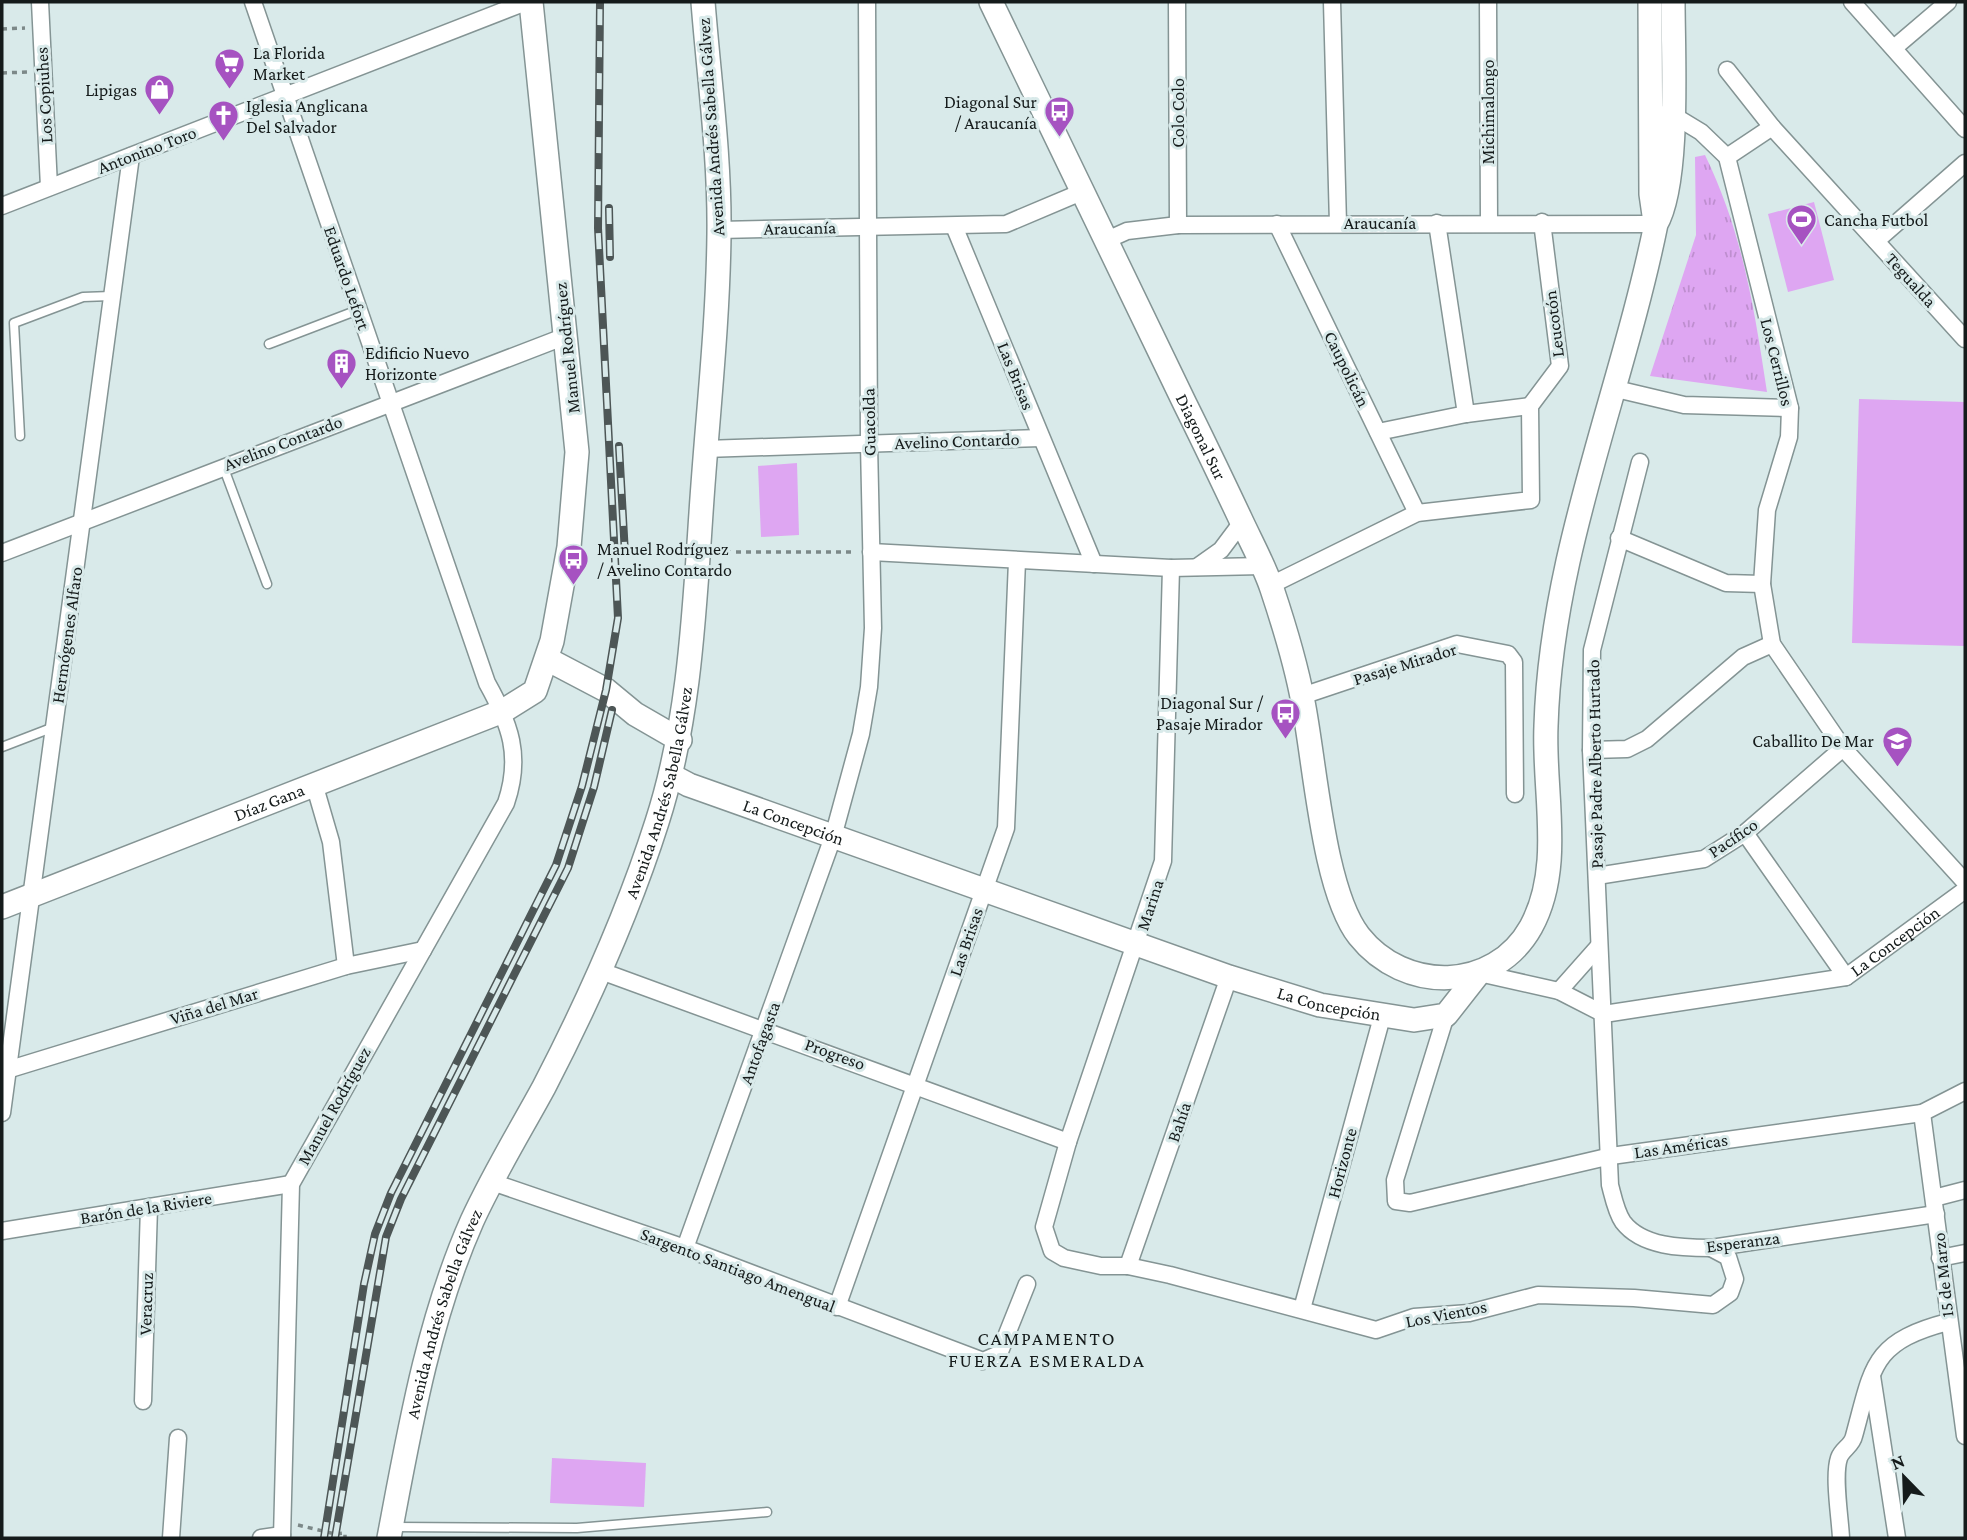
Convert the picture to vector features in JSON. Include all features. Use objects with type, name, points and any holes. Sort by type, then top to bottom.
[{"type":"main road","name":"Manuel Rodríguez","points":[[529,2],[577,452],[576,493],[560,604],[547,659],[535,691]]},
{"type":"main road","name":"Avenida Andrés Sabella Gálvez","points":[[390,1533],[437,1321],[453,1268],[492,1182],[572,1033],[601,971],[656,827],[680,740],[698,552],[719,230],[703,2]]},
{"type":"main road","name":"Diagonal Sur","points":[[990,2],[1084,191],[1267,575],[1302,696],[1339,897],[1361,938],[1392,965],[1429,978],[1448,979],[1479,973]]},
{"type":"main road","points":[[1446,1015],[1479,973],[1501,960],[1520,943],[1534,920],[1544,895],[1549,862],[1545,739],[1550,669],[1578,521],[1656,224],[1664,210],[1667,194],[1662,112],[1650,2]]},
{"type":"main road","points":[[1662,112],[1673,2]]},
{"type":"main road","points":[[547,659],[606,690],[635,715],[680,740]]},
{"type":"main road","name":"Díaz Gana","points":[[2,907],[316,787],[503,711],[535,691]]},
{"type":"main road","name":"La Concepción","points":[[672,776],[689,785],[1229,977],[1320,1005],[1382,1017],[1414,1020],[1446,1015]]},
{"type":"street","name":"Los Copiuhes","points":[[40,2],[49,187]]},
{"type":"street","name":"Eduardo Lefort","points":[[253,2],[487,683],[503,711]]},
{"type":"street","name":"Antonino Toro","points":[[2,206],[529,2]]},
{"type":"street","name":"Guacolda","points":[[834,837],[861,734],[869,687],[873,628],[869,444],[867,2]]},
{"type":"street","name":"Colo Colo","points":[[1177,2],[1178,225]]},
{"type":"street","points":[[1332,2],[1338,224]]},
{"type":"street","name":"Michimalongo","points":[[1488,2],[1489,222]]},
{"type":"street","points":[[1852,2],[1965,129]]},
{"type":"street","points":[[1894,48],[1948,2]]},
{"type":"street","name":"Tegualda","points":[[1727,70],[1772,127],[1965,340]]},
{"type":"street","points":[[1662,112],[1701,131],[1727,157],[1772,127]]},
{"type":"street","name":"Hermógenes Alfaro","points":[[2,1113],[131,156]]},
{"type":"street","name":"Los Cerrillos","points":[[1727,157],[1790,408],[1789,437],[1767,510],[1762,584],[1772,644],[1843,748],[1965,882]]},
{"type":"street","points":[[1876,241],[1965,163]]},
{"type":"street","name":"Araucanía","points":[[719,230],[954,226],[1018,221],[1084,191]]},
{"type":"street","name":"Araucanía","points":[[1107,240],[1146,227],[1178,225],[1489,222],[1656,224]]},
{"type":"street","name":"Leucotón","points":[[1530,406],[1560,366],[1542,222]]},
{"type":"street","points":[[1437,223],[1466,414]]},
{"type":"street","name":"Caupolicán","points":[[1277,224],[1417,513]]},
{"type":"street","name":"Las Brisas","points":[[954,226],[1094,564]]},
{"type":"street","name":"Avelino Contardo","points":[[2,553],[390,401],[566,336]]},
{"type":"street","points":[[1612,387],[1661,401],[1695,406],[1790,408]]},
{"type":"street","points":[[871,552],[1017,561],[1197,567],[1267,575],[1417,513],[1531,500],[1530,406],[1466,414],[1378,432]]},
{"type":"street","name":"Avelino Contardo","points":[[705,449],[1041,438]]},
{"type":"street","name":"Pasaje Padre Alberto Hurtado","points":[[1611,1156],[1598,947],[1591,750],[1592,650],[1640,462]]},
{"type":"street","points":[[1197,567],[1227,544],[1241,522]]},
{"type":"street","points":[[1619,538],[1726,583],[1762,584]]},
{"type":"street","name":"Las Brisas","points":[[837,1307],[1006,828],[1017,561]]},
{"type":"street","name":"Marina","points":[[1044,1227],[1068,1142],[1160,879],[1165,845],[1171,568]]},
{"type":"street","points":[[1591,750],[1627,748],[1647,739],[1742,657],[1772,644]]},
{"type":"street","name":"Pasaje Mirador","points":[[1302,696],[1457,645],[1508,654],[1514,662],[1515,794]]},
{"type":"street","name":"Manuel Rodríguez","points":[[282,1532],[290,1184],[506,803],[512,785],[513,738],[503,711]]},
{"type":"street","name":"Pacífico","points":[[1597,876],[1704,859],[1745,833],[1843,748]]},
{"type":"street","points":[[316,787],[331,842],[346,966]]},
{"type":"street","points":[[1745,833],[1846,977]]},
{"type":"street","name":"Antofagasta","points":[[685,1248],[834,837]]},
{"type":"street","name":"La Concepción","points":[[1604,1014],[1846,977],[1965,890]]},
{"type":"street","points":[[1559,991],[1598,947]]},
{"type":"street","name":"Viña del Mar","points":[[7,1070],[346,966],[422,950]]},
{"type":"street","name":"Progreso","points":[[601,971],[687,1004],[765,1028],[1068,1142]]},
{"type":"street","points":[[1479,973],[1559,991],[1604,1014]]},
{"type":"street","name":"Bahía","points":[[1128,1266],[1229,977]]},
{"type":"street","name":"Las Américas","points":[[1446,1015],[1395,1180],[1396,1201],[1410,1203],[1611,1156],[1922,1113],[1965,1091]]},
{"type":"street","name":"Horizonte","points":[[1302,1309],[1382,1017]]},
{"type":"street","name":"15 de Marzo","points":[[1922,1113],[1965,1436]]},
{"type":"street","name":"Esperanza","points":[[1611,1156],[1610,1185],[1622,1220],[1635,1233],[1675,1248],[1711,1248],[1935,1206],[1965,1190]]},
{"type":"street","name":"Sargento Santiago Amengual","points":[[492,1182],[685,1248],[983,1361],[999,1354],[1027,1284]]},
{"type":"street","name":"Barón de la Riviere","points":[[2,1231],[290,1184]]},
{"type":"street","name":"Veracruz","points":[[143,1401],[149,1207]]},
{"type":"street","name":"Los Vientos","points":[[1044,1227],[1052,1251],[1064,1258],[1101,1266],[1128,1266],[1376,1330],[1414,1317],[1469,1313],[1538,1295],[1713,1305],[1730,1293],[1735,1279],[1728,1257],[1711,1248]]},
{"type":"street","points":[[1940,1258],[1965,1253]]},
{"type":"street","points":[[1841,1538],[1838,1461],[1854,1440],[1863,1397],[1880,1356],[1898,1340],[1918,1329],[1948,1322]]},
{"type":"street","points":[[1872,1376],[1896,1538]]},
{"type":"street","points":[[171,1538],[178,1438]]},
{"type":"street","points":[[261,1538],[282,1532]]},
{"type":"lane","points":[[20,436],[14,323],[83,297],[111,296]]},
{"type":"lane","points":[[270,344],[358,310]]},
{"type":"lane","points":[[223,466],[267,584]]},
{"type":"lane","points":[[2,747],[54,727]]},
{"type":"lane","points":[[390,1533],[577,1528],[766,1512]]},
{"type":"path","points":[[2,29],[41,27]]},
{"type":"path","points":[[2,73],[43,71]]},
{"type":"path","points":[[698,552],[871,552]]},
{"type":"path","points":[[282,1532],[335,1535],[345,1533],[345,1538]]},
{"type":"green space","points":[[1705,155],[1738,242],[1752,300],[1767,392],[1650,376],[1696,235],[1695,157]]},
{"type":"green space","name":"Cancha Futbol","points":[[1814,202],[1834,280],[1788,292],[1768,214]]},
{"type":"green space","points":[[1859,399],[1965,402],[1965,646],[1852,643]]},
{"type":"green space","points":[[797,463],[799,535],[761,537],[758,466]]},
{"type":"green space","points":[[552,1458],[646,1463],[644,1507],[550,1503]]},
{"type":"railway","points":[[324,1538],[364,1284],[375,1234],[391,1193],[556,865],[582,786],[606,690],[618,618],[598,228],[600,2]]},
{"type":"railway","points":[[609,208],[610,257]]},
{"type":"railway","points":[[619,446],[625,554]]},
{"type":"railway","points":[[335,1538],[386,1237],[401,1199],[568,868],[594,787],[612,710]]},
{"type":"place","name":"La Florida Market","points":[[230,90]]},
{"type":"place","name":"Lipigas","points":[[160,117]]},
{"type":"place","name":"Diagonal Sur / Araucanía","points":[[1060,139]]},
{"type":"place","name":"Iglesia Anglicana Del Salvador","points":[[223,143]]},
{"type":"place","name":"Cancha Futbol","points":[[1801,247]]},
{"type":"place","name":"Edificio Nuevo Horizonte","points":[[342,390]]},
{"type":"place","name":"Manuel Rodríguez / Avelino Contardo","points":[[574,586]]},
{"type":"place","name":"Diagonal Sur / Pasaje Mirador","points":[[1286,740]]},
{"type":"place","name":"Caballito De Mar","points":[[1897,768]]},
{"type":"district","name":"CAMPAMENTO FUERZA ESMERALDA","points":[[1047,1349]]}]
